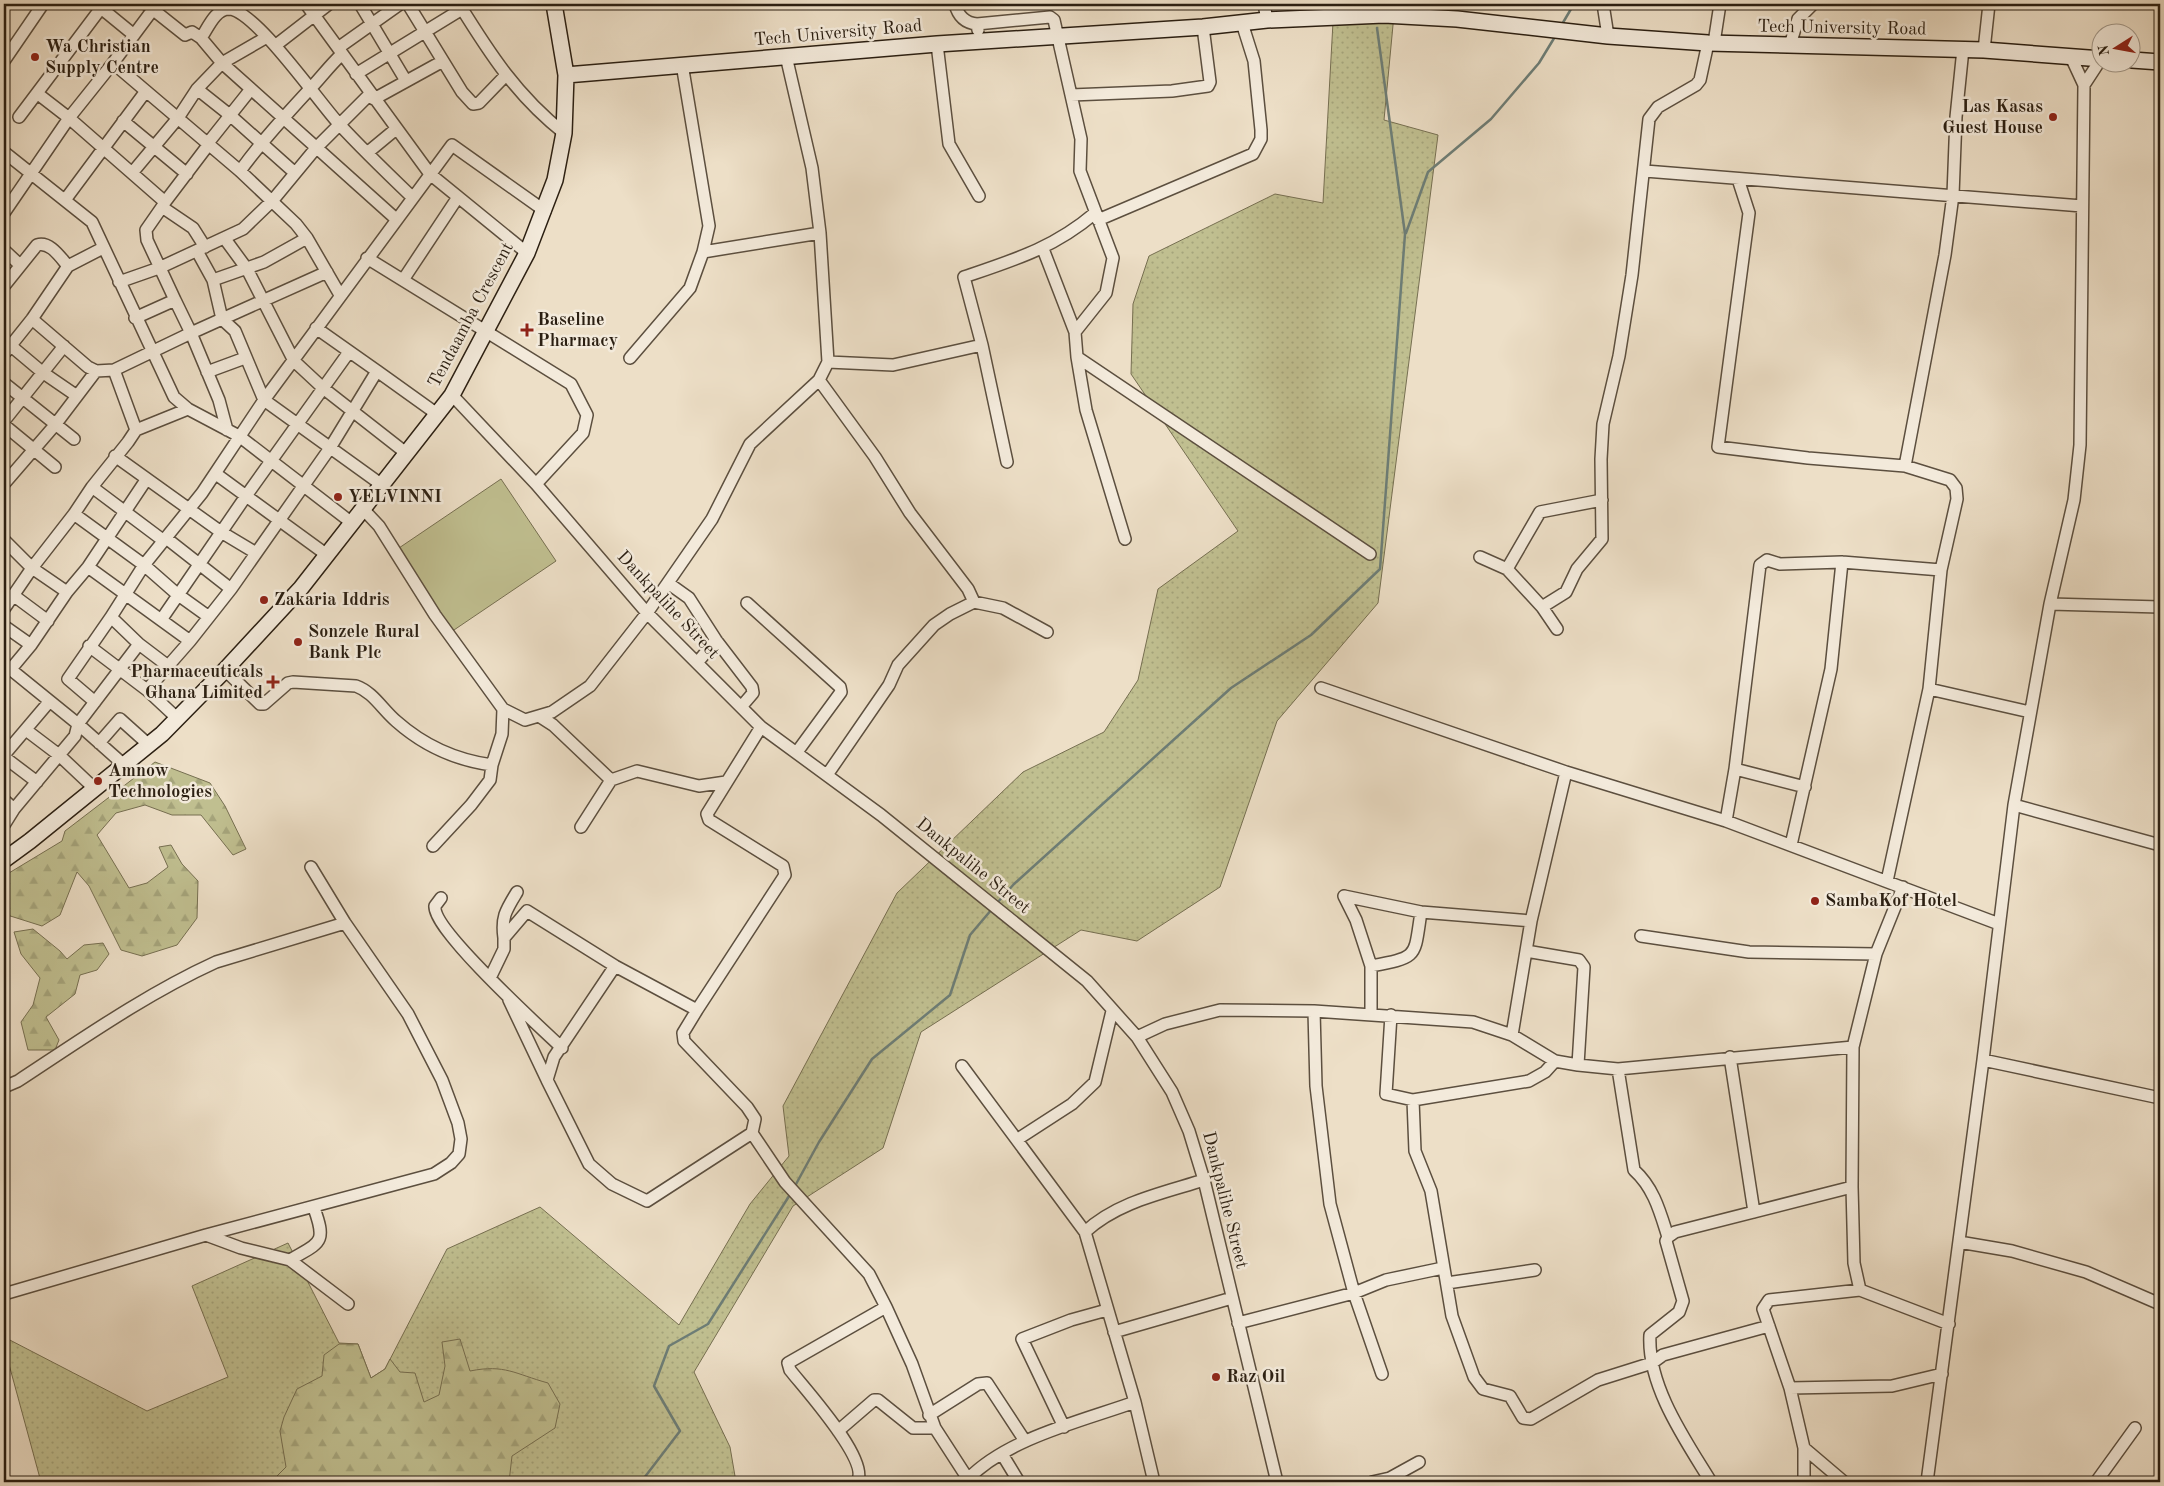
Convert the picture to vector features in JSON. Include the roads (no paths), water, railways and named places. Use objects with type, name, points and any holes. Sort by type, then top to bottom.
[{"type":"street","points":[[4,61],[42,4]]},
{"type":"street","points":[[306,4],[430,174],[527,253]]},
{"type":"street","points":[[276,45],[329,4]]},
{"type":"street","points":[[360,4],[406,81]]},
{"type":"street","points":[[240,171],[283,116],[310,90],[340,51],[372,22],[400,4]]},
{"type":"street","points":[[408,4],[426,30],[462,92],[476,105],[506,75]]},
{"type":"street","name":"Tendaamba Crescent","points":[[4,860],[95,789],[178,719],[286,606],[452,395],[527,253],[556,180],[564,133],[566,75],[554,4]]},
{"type":"street","points":[[955,4],[958,14],[969,23],[977,24],[1050,17],[1054,20],[1081,139],[1080,171],[1113,258],[1106,293],[1075,332]]},
{"type":"street","points":[[1264,4],[1267,20]]},
{"type":"street","points":[[1603,4],[1608,36]]},
{"type":"street","points":[[1542,607],[1566,592],[1577,569],[1602,539],[1601,459],[1603,424],[1619,356],[1645,171],[1649,119],[1658,107],[1696,85],[1700,80],[1720,4]]},
{"type":"street","points":[[1790,45],[1798,19],[1813,4]]},
{"type":"street","points":[[1984,50],[1989,4]]},
{"type":"street","points":[[19,117],[102,6],[134,35]]},
{"type":"street","points":[[4,213],[8,197],[32,173],[69,118],[134,35],[152,6],[185,35],[192,32],[201,38],[222,63],[396,219]]},
{"type":"street","points":[[356,74],[461,6],[506,75],[537,111],[564,133]]},
{"type":"street","points":[[201,38],[218,12],[229,9],[245,14],[276,45],[339,124],[412,196]]},
{"type":"street","name":"Tech University Road","points":[[566,75],[937,44],[1203,27],[1267,20],[1393,16],[1458,19],[1608,36],[1711,43],[1963,49],[2092,58]]},
{"type":"street","points":[[1007,462],[982,345],[964,277],[1043,249],[1097,217],[1253,154],[1261,140],[1261,130],[1254,61],[1242,23]]},
{"type":"street","points":[[977,24],[979,41]]},
{"type":"street","points":[[1071,95],[1172,91],[1208,86],[1210,82],[1203,27]]},
{"type":"street","points":[[132,172],[178,118],[197,89],[222,63],[267,37]]},
{"type":"street","points":[[937,44],[948,144],[978,196]]},
{"type":"street","points":[[1905,466],[1945,255],[1953,195],[1956,117],[1963,49]]},
{"type":"street","points":[[363,509],[379,526],[435,615],[503,709],[525,720],[552,712],[590,686],[647,613],[712,519],[750,444],[819,380],[828,362],[820,233],[812,168],[786,56]]},
{"type":"street","points":[[1927,1482],[1983,1060],[2014,805],[2050,604],[2074,500],[2080,445],[2084,84],[2071,57]]},
{"type":"street","points":[[119,282],[159,268],[243,229],[273,200],[294,173],[339,124],[372,96],[406,81],[443,61]]},
{"type":"street","points":[[2142,61],[2160,62]]},
{"type":"street","points":[[113,63],[273,200],[307,238],[340,295]]},
{"type":"street","points":[[630,358],[690,288],[703,252],[708,226],[682,64]]},
{"type":"street","points":[[2084,84],[2092,72]]},
{"type":"street","points":[[197,89],[231,116],[294,173]]},
{"type":"street","points":[[227,430],[219,400],[191,333],[159,268],[145,233],[164,204],[251,89]]},
{"type":"street","points":[[65,200],[146,91]]},
{"type":"street","points":[[38,94],[132,172],[164,204],[192,228],[213,280],[222,318],[235,331],[264,400],[382,485]]},
{"type":"street","points":[[123,121],[187,174]]},
{"type":"street","points":[[367,153],[396,128]]},
{"type":"street","points":[[95,702],[68,680],[89,646],[111,617],[144,565],[216,474],[264,400],[412,196],[452,145],[545,211]]},
{"type":"street","points":[[4,152],[92,222],[135,318],[174,397],[188,409],[239,436],[352,522]]},
{"type":"street","points":[[1645,171],[2082,206]]},
{"type":"street","points":[[1738,179],[1750,214],[1718,447],[1808,458],[1905,466],[1950,480],[1956,488],[1957,498],[1940,570],[1929,689],[1887,881]]},
{"type":"street","points":[[403,280],[458,197]]},
{"type":"street","points":[[703,252],[820,233]]},
{"type":"street","points":[[224,238],[246,269],[294,360],[323,388],[406,453]]},
{"type":"street","points":[[213,280],[246,269],[307,238]]},
{"type":"street","points":[[4,286],[37,244],[44,243],[68,266]]},
{"type":"street","points":[[77,396],[6,347],[32,319],[68,266],[103,248]]},
{"type":"street","points":[[1043,249],[1075,332],[1077,357],[1086,410],[1125,539]]},
{"type":"street","points":[[4,250],[20,265]]},
{"type":"street","points":[[367,258],[571,384],[587,415],[584,433],[536,484]]},
{"type":"street","points":[[32,319],[96,371],[114,370],[222,318],[327,272]]},
{"type":"street","points":[[135,318],[174,300]]},
{"type":"street","points":[[316,328],[437,414]]},
{"type":"street","points":[[828,362],[893,365],[982,345]]},
{"type":"street","points":[[4,420],[64,346]]},
{"type":"street","points":[[161,620],[198,564],[350,352]]},
{"type":"street","points":[[1077,357],[1370,554]]},
{"type":"street","points":[[207,372],[245,358]]},
{"type":"street","points":[[114,370],[136,430]]},
{"type":"street","points":[[4,484],[8,471],[33,450],[96,371]]},
{"type":"street","points":[[147,690],[190,641],[231,589],[330,448],[377,371]]},
{"type":"street","points":[[819,380],[875,457],[910,513],[968,589],[974,602]]},
{"type":"street","points":[[4,383],[74,439]]},
{"type":"street","name":"Dankpalihe Street","points":[[452,395],[536,484],[647,613],[761,727],[827,775],[1087,981],[1137,1038],[1172,1092],[1189,1130],[1204,1180],[1277,1482]]},
{"type":"street","points":[[4,609],[32,568],[136,430],[188,409]]},
{"type":"street","points":[[4,425],[55,467]]},
{"type":"street","points":[[115,456],[146,480],[222,532],[256,552]]},
{"type":"street","points":[[216,474],[327,555]]},
{"type":"street","points":[[123,764],[78,724],[7,667],[31,645],[67,592],[88,567],[146,480]]},
{"type":"street","points":[[92,487],[231,589]]},
{"type":"street","points":[[1507,569],[1540,512],[1602,500]]},
{"type":"street","points":[[74,514],[144,565],[177,594],[209,617]]},
{"type":"street","points":[[4,540],[32,568],[67,592]]},
{"type":"street","points":[[1480,557],[1507,569],[1542,607],[1557,629]]},
{"type":"street","points":[[1726,821],[1735,769],[1760,565],[1767,560],[1780,564],[1842,562],[1940,570]]},
{"type":"street","points":[[1791,845],[1831,669],[1842,562]]},
{"type":"street","points":[[88,567],[190,641]]},
{"type":"street","points":[[668,583],[689,598],[716,640],[752,687],[752,693],[741,707]]},
{"type":"street","points":[[13,595],[48,621]]},
{"type":"street","points":[[827,775],[889,685],[898,665],[934,625],[974,602],[1003,608],[1047,632]]},
{"type":"street","points":[[747,603],[840,687],[842,692],[797,752]]},
{"type":"street","points":[[2050,604],[2160,607]]},
{"type":"street","points":[[111,617],[139,644],[168,666]]},
{"type":"street","points":[[4,626],[31,645]]},
{"type":"street","points":[[697,663],[716,640]]},
{"type":"street","points":[[4,825],[14,809],[75,736],[78,724],[122,669],[139,644]]},
{"type":"street","points":[[89,646],[122,669],[178,719]]},
{"type":"street","points":[[225,670],[260,704],[264,704],[293,682],[356,686],[364,689],[396,721],[426,743],[452,756],[492,765]]},
{"type":"street","points":[[1321,688],[1566,772],[1726,821],[2000,924]]},
{"type":"street","points":[[1929,689],[2030,712]]},
{"type":"street","points":[[37,782],[4,756],[49,702]]},
{"type":"street","points":[[433,846],[471,805],[490,780],[492,765],[502,734],[503,709]]},
{"type":"street","points":[[539,716],[553,725],[611,780]]},
{"type":"street","points":[[100,743],[120,720],[149,745]]},
{"type":"street","points":[[505,992],[589,1164],[612,1184],[647,1201],[752,1133],[755,1120],[747,1107],[684,1041],[683,1033],[785,875],[783,866],[709,820],[707,814],[761,727]]},
{"type":"street","points":[[26,730],[59,755],[95,789]]},
{"type":"street","points":[[1735,769],[1805,787]]},
{"type":"street","points":[[581,827],[611,780],[637,771],[699,786],[726,782]]},
{"type":"street","points":[[1512,1035],[1531,921],[1566,772]]},
{"type":"street","points":[[4,800],[14,809]]},
{"type":"street","points":[[2014,805],[2160,846]]},
{"type":"street","points":[[4,1294],[206,1235],[314,1208],[434,1174],[451,1164],[459,1154],[461,1140],[458,1123],[428,1049],[392,990],[345,922],[311,866]]},
{"type":"street","points":[[1860,1290],[1854,1263],[1852,1187],[1853,1047],[1876,954],[1903,887]]},
{"type":"street","points":[[490,978],[504,949],[502,922],[506,909],[517,892]]},
{"type":"street","points":[[1371,1013],[1371,966],[1356,920],[1344,896],[1421,912],[1531,921]]},
{"type":"street","points":[[441,898],[435,906],[434,912],[437,917],[490,978],[562,1048]]},
{"type":"street","points":[[504,938],[527,911],[615,966],[697,1010]]},
{"type":"street","points":[[1371,966],[1397,962],[1411,955],[1415,950],[1421,912]]},
{"type":"street","points":[[4,1087],[18,1081],[114,1019],[201,969],[216,962],[345,922]]},
{"type":"street","points":[[1640,936],[1749,952],[1876,954]]},
{"type":"street","points":[[1526,951],[1579,960],[1584,967],[1578,1066]]},
{"type":"street","points":[[547,1080],[548,1071],[554,1057],[562,1048],[615,966]]},
{"type":"street","points":[[1137,1038],[1165,1024],[1220,1010],[1314,1011],[1371,1013],[1474,1022],[1512,1035],[1555,1061],[1578,1066],[1618,1069],[1730,1057],[1853,1047]]},
{"type":"street","points":[[1018,1139],[1072,1104],[1095,1082],[1112,1011]]},
{"type":"street","points":[[1314,1011],[1316,1086],[1330,1204],[1354,1293],[1382,1374]]},
{"type":"street","points":[[1392,1015],[1386,1094],[1413,1100],[1529,1081],[1545,1072],[1555,1061]]},
{"type":"street","points":[[1730,1057],[1754,1212]]},
{"type":"street","points":[[1983,1060],[2160,1098]]},
{"type":"street","points":[[962,1066],[1018,1139],[1085,1232],[1135,1402],[1154,1482]]},
{"type":"street","points":[[1618,1069],[1634,1170],[1645,1180],[1655,1199],[1668,1237],[1666,1241],[1683,1301],[1679,1312],[1650,1335],[1652,1364],[1669,1411],[1711,1482]]},
{"type":"street","points":[[1413,1100],[1415,1151],[1431,1191],[1452,1316],[1474,1377],[1482,1389],[1510,1396],[1526,1420],[1598,1380],[1652,1364],[1663,1355],[1769,1326]]},
{"type":"street","points":[[752,1133],[785,1182],[868,1274],[886,1307],[912,1364],[934,1428],[968,1479],[981,1466],[1025,1442],[1135,1402]]},
{"type":"street","points":[[1085,1232],[1101,1217],[1134,1203],[1204,1180]]},
{"type":"street","points":[[1668,1237],[1675,1232],[1852,1187]]},
{"type":"street","points":[[290,1260],[316,1244],[321,1237],[322,1230],[314,1208]]},
{"type":"street","points":[[206,1235],[241,1248],[290,1260],[348,1304]]},
{"type":"street","points":[[1959,1242],[2012,1251],[2086,1272],[2160,1304]]},
{"type":"street","points":[[1238,1324],[1354,1293],[1386,1280],[1443,1268]]},
{"type":"street","points":[[1447,1283],[1535,1270]]},
{"type":"street","points":[[1804,1482],[1804,1448],[1790,1388],[1763,1309],[1769,1300],[1860,1290],[1949,1324]]},
{"type":"street","points":[[1114,1332],[1232,1298]]},
{"type":"street","points":[[857,1482],[860,1470],[856,1460],[838,1431],[790,1370],[788,1363],[886,1307]]},
{"type":"street","points":[[1064,1427],[1022,1339],[1071,1320],[1107,1310]]},
{"type":"street","points":[[1790,1388],[1892,1386],[1942,1374]]},
{"type":"street","points":[[930,1415],[978,1384],[987,1383],[1025,1442]]},
{"type":"street","points":[[838,1431],[874,1400],[878,1400],[913,1428],[934,1428]]},
{"type":"street","points":[[2096,1482],[2135,1428]]},
{"type":"street","points":[[1804,1448],[1844,1482]]},
{"type":"street","points":[[1002,1454],[1019,1482]]},
{"type":"street","points":[[1372,1482],[1390,1478],[1420,1462]]},
{"type":"waterway","points":[[1561,26],[1571,9],[1579,4]]},
{"type":"waterway","points":[[997,903],[1014,884],[1231,688],[1311,635],[1380,569],[1405,234],[1377,28]]},
{"type":"waterway","points":[[1406,233],[1428,172],[1491,119],[1539,63],[1556,35]]},
{"type":"waterway","points":[[795,1186],[819,1142],[872,1059],[950,995],[970,935],[992,909]]},
{"type":"waterway","points":[[641,1482],[680,1431],[654,1386],[669,1346],[708,1324],[791,1193]]},
{"type":"place","name":"Wa Christian Supply Centre","points":[[35,57]]},
{"type":"place","name":"Las Kasas Guest House","points":[[2053,117]]},
{"type":"place","name":"Baseline Pharmacy","points":[[527,330]]},
{"type":"place","name":"YELVINNI","points":[[338,497]]},
{"type":"place","name":"Zakaria Iddris","points":[[264,600]]},
{"type":"place","name":"Sonzele Rural Bank Plc","points":[[298,642]]},
{"type":"place","name":"Pharmaceuticals Ghana Limited","points":[[273,682]]},
{"type":"place","name":"Amnow Technologies","points":[[98,781]]},
{"type":"place","name":"SambaKof Hotel","points":[[1815,901]]},
{"type":"place","name":"Raz Oil","points":[[1216,1377]]}]
